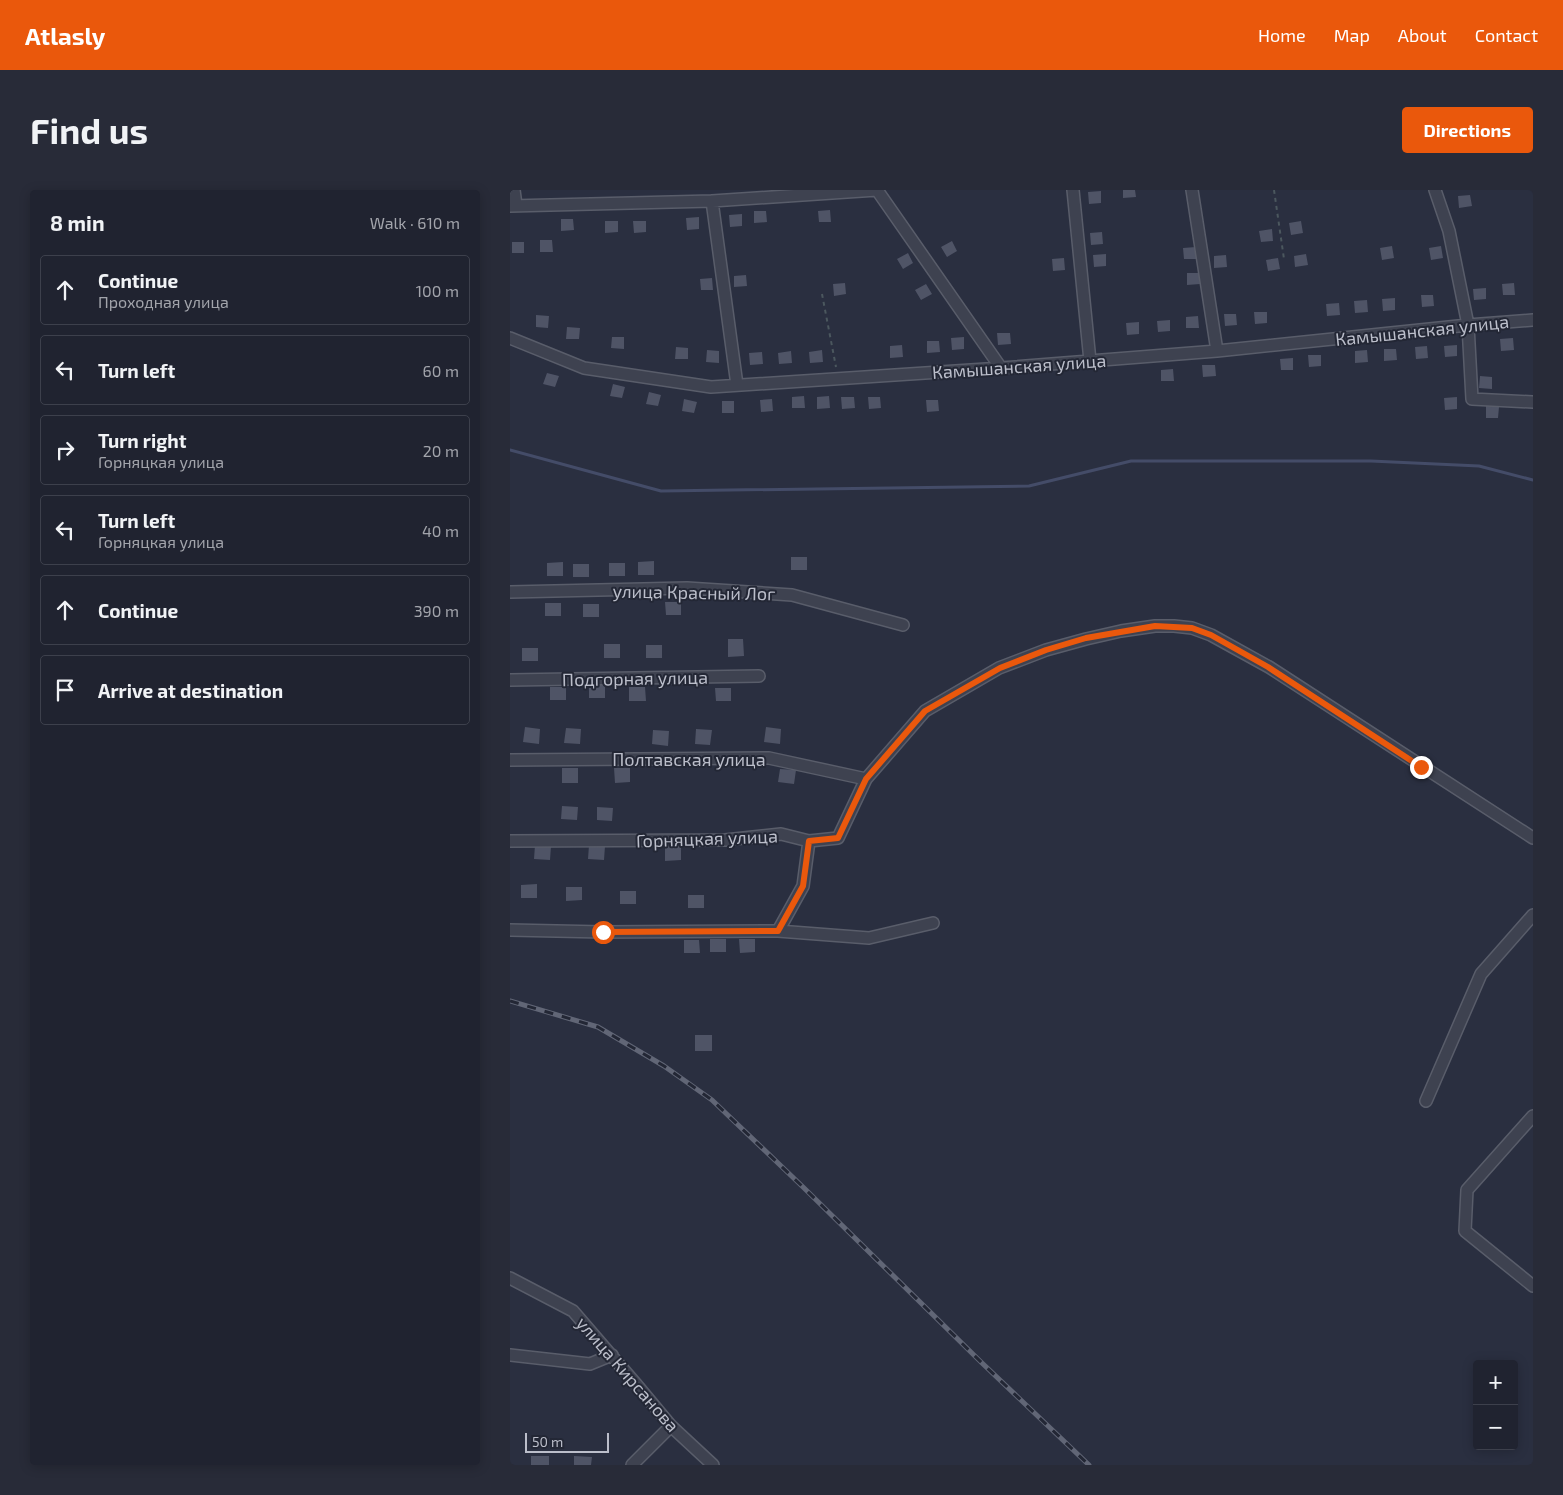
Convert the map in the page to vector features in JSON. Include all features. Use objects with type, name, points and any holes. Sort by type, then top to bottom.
[{"type":"street","points":[[514,190],[513,205],[712,201],[877,190],[1000,368]]},
{"type":"street","points":[[1073,190],[1090,361]]},
{"type":"street","points":[[1192,190],[1217,351]]},
{"type":"street","points":[[1435,190],[1449,231],[1468,325],[1472,399],[1533,402]]},
{"type":"street","points":[[712,201],[737,386]]},
{"type":"street","name":"Камышанская улица","points":[[510,338],[584,368],[711,387],[1000,368],[1217,351],[1533,320]]},
{"type":"street","name":"улица Красный Лог","points":[[510,592],[687,588],[792,595],[903,625]]},
{"type":"street","points":[[866,779],[925,711],[1000,668],[1046,650],[1086,638],[1140,628],[1174,626],[1192,628],[1211,635],[1268,667],[1533,838]]},
{"type":"street","name":"Подгорная улица","points":[[510,680],[759,676]]},
{"type":"street","name":"Полтавская улица","points":[[510,760],[769,758],[866,779]]},
{"type":"street","name":"Горняцкая улица","points":[[510,841],[725,840],[782,834],[809,841],[838,838],[866,779]]},
{"type":"street","points":[[778,931],[803,886],[809,841]]},
{"type":"street","points":[[1426,1101],[1481,974],[1533,915]]},
{"type":"street","points":[[510,930],[603,932],[778,931],[869,938],[933,923]]},
{"type":"street","points":[[1533,1116],[1466,1190],[1466,1232],[1533,1286]]},
{"type":"street","name":"улица Кирсанова","points":[[510,1278],[573,1311],[670,1426],[713,1465]]},
{"type":"street","points":[[510,1356],[590,1364],[612,1355]]},
{"type":"street","points":[[632,1465],[670,1426]]},
{"type":"path","points":[[1274,190],[1284,259]]},
{"type":"path","points":[[822,294],[839,379]]},
{"type":"building","points":[[1123,190],[1135,190],[1136,197],[1123,198]]},
{"type":"building","points":[[1101,191],[1101,203],[1089,204],[1088,192]]},
{"type":"building","points":[[1470,195],[1472,206],[1459,208],[1458,196]]},
{"type":"building","points":[[830,210],[831,222],[819,222],[818,211]]},
{"type":"building","points":[[754,211],[766,211],[767,222],[754,223]]},
{"type":"building","points":[[742,214],[742,226],[730,227],[729,215]]},
{"type":"building","points":[[699,217],[699,229],[687,230],[686,218]]},
{"type":"building","points":[[561,219],[573,219],[574,230],[561,231]]},
{"type":"building","points":[[605,221],[618,221],[618,232],[605,233]]},
{"type":"building","points":[[633,221],[646,221],[646,232],[634,233]]},
{"type":"building","points":[[1301,221],[1303,233],[1291,235],[1289,223]]},
{"type":"building","points":[[1272,229],[1273,241],[1261,242],[1259,231]]},
{"type":"building","points":[[1102,232],[1103,244],[1091,245],[1090,233]]},
{"type":"building","points":[[540,240],[552,240],[553,252],[540,252]]},
{"type":"building","points":[[952,241],[957,251],[947,257],[941,247]]},
{"type":"building","points":[[512,242],[524,242],[524,253],[512,253]]},
{"type":"building","points":[[1392,246],[1394,258],[1382,260],[1380,248]]},
{"type":"building","points":[[1441,246],[1443,258],[1431,260],[1429,248]]},
{"type":"building","points":[[1196,247],[1196,259],[1184,259],[1183,248]]},
{"type":"building","points":[[908,253],[913,263],[903,269],[897,259]]},
{"type":"building","points":[[1106,254],[1106,266],[1094,267],[1093,255]]},
{"type":"building","points":[[1306,254],[1308,265],[1295,267],[1294,256]]},
{"type":"building","points":[[1226,255],[1227,267],[1214,268],[1214,256]]},
{"type":"building","points":[[1064,258],[1065,270],[1053,271],[1052,259]]},
{"type":"building","points":[[1278,258],[1280,269],[1268,271],[1266,260]]},
{"type":"building","points":[[1187,273],[1199,273],[1200,284],[1187,285]]},
{"type":"building","points":[[746,275],[747,286],[734,287],[734,276]]},
{"type":"building","points":[[712,278],[713,290],[701,290],[700,279]]},
{"type":"building","points":[[845,283],[846,294],[834,296],[833,284]]},
{"type":"building","points":[[1514,283],[1515,295],[1503,295],[1502,284]]},
{"type":"building","points":[[926,284],[932,294],[921,300],[915,290]]},
{"type":"building","points":[[1486,288],[1486,299],[1474,300],[1473,289]]},
{"type":"building","points":[[1421,295],[1433,295],[1434,306],[1422,307]]},
{"type":"building","points":[[1395,298],[1395,310],[1383,311],[1382,299]]},
{"type":"building","points":[[1367,300],[1368,312],[1355,313],[1354,301]]},
{"type":"building","points":[[1339,303],[1340,315],[1327,316],[1326,304]]},
{"type":"building","points":[[1254,312],[1267,312],[1267,323],[1255,324]]},
{"type":"building","points":[[1224,314],[1236,314],[1237,325],[1225,326]]},
{"type":"building","points":[[536,315],[549,316],[548,328],[536,327]]},
{"type":"building","points":[[1198,316],[1199,328],[1186,328],[1186,317]]},
{"type":"building","points":[[1170,320],[1170,331],[1158,332],[1157,321]]},
{"type":"building","points":[[1139,322],[1139,334],[1127,335],[1126,323]]},
{"type":"building","points":[[567,327],[580,328],[579,339],[566,339]]},
{"type":"building","points":[[997,333],[1010,333],[1011,344],[998,345]]},
{"type":"building","points":[[612,337],[624,337],[624,349],[611,348]]},
{"type":"building","points":[[964,337],[964,349],[952,350],[951,338]]},
{"type":"building","points":[[1513,338],[1514,350],[1501,351],[1500,339]]},
{"type":"building","points":[[927,341],[939,341],[940,352],[927,353]]},
{"type":"building","points":[[902,345],[903,357],[890,358],[890,346]]},
{"type":"building","points":[[1457,345],[1457,356],[1445,357],[1444,346]]},
{"type":"building","points":[[1427,346],[1428,358],[1416,359],[1415,347]]},
{"type":"building","points":[[676,347],[688,348],[688,359],[675,359]]},
{"type":"building","points":[[1384,349],[1396,349],[1397,360],[1384,361]]},
{"type":"building","points":[[707,350],[719,351],[719,363],[706,362]]},
{"type":"building","points":[[822,350],[823,362],[810,363],[809,352]]},
{"type":"building","points":[[1367,350],[1368,362],[1355,363],[1355,351]]},
{"type":"building","points":[[791,351],[792,363],[779,364],[778,353]]},
{"type":"building","points":[[762,352],[763,364],[750,365],[749,353]]},
{"type":"building","points":[[1308,355],[1321,355],[1321,366],[1309,367]]},
{"type":"building","points":[[1293,358],[1293,370],[1281,370],[1280,359]]},
{"type":"building","points":[[1202,365],[1215,365],[1216,376],[1203,377]]},
{"type":"building","points":[[1173,369],[1174,381],[1161,381],[1161,370]]},
{"type":"building","points":[[547,373],[559,376],[555,387],[543,384]]},
{"type":"building","points":[[1480,376],[1492,377],[1492,389],[1479,388]]},
{"type":"building","points":[[613,384],[625,387],[622,398],[610,396]]},
{"type":"building","points":[[649,392],[661,395],[658,406],[646,404]]},
{"type":"building","points":[[804,396],[805,408],[792,408],[792,397]]},
{"type":"building","points":[[829,396],[830,408],[817,409],[817,397]]},
{"type":"building","points":[[841,397],[854,397],[855,408],[842,409]]},
{"type":"building","points":[[868,397],[880,397],[881,408],[869,409]]},
{"type":"building","points":[[1457,397],[1457,409],[1445,410],[1444,398]]},
{"type":"building","points":[[684,399],[697,402],[694,413],[682,411]]},
{"type":"building","points":[[772,399],[773,411],[761,412],[760,400]]},
{"type":"building","points":[[926,400],[938,400],[939,411],[927,412]]},
{"type":"building","points":[[722,401],[734,401],[734,413],[722,413]]},
{"type":"building","points":[[1486,406],[1499,407],[1498,418],[1486,418]]},
{"type":"building","points":[[791,557],[807,557],[807,570],[791,570]]},
{"type":"building","points":[[654,561],[654,575],[638,575],[638,562]]},
{"type":"building","points":[[563,562],[563,576],[547,576],[547,563]]},
{"type":"building","points":[[609,563],[625,563],[625,576],[609,576]]},
{"type":"building","points":[[573,564],[589,564],[589,577],[573,577]]},
{"type":"building","points":[[665,602],[681,602],[681,615],[666,615]]},
{"type":"building","points":[[545,603],[561,603],[561,616],[545,616]]},
{"type":"building","points":[[583,604],[599,604],[599,617],[583,617]]},
{"type":"building","points":[[728,639],[743,639],[744,656],[728,657]]},
{"type":"building","points":[[604,644],[620,644],[620,658],[604,658]]},
{"type":"building","points":[[646,645],[662,645],[662,658],[646,658]]},
{"type":"building","points":[[522,648],[538,648],[538,661],[522,661]]},
{"type":"building","points":[[589,685],[605,685],[605,698],[589,698]]},
{"type":"building","points":[[550,687],[566,687],[566,700],[550,700]]},
{"type":"building","points":[[629,687],[645,687],[646,701],[629,701]]},
{"type":"building","points":[[715,688],[731,688],[731,701],[716,701]]},
{"type":"building","points":[[525,727],[540,729],[539,744],[523,742]]},
{"type":"building","points":[[766,727],[781,729],[780,744],[764,742]]},
{"type":"building","points":[[566,728],[581,729],[580,744],[564,743]]},
{"type":"building","points":[[696,729],[712,730],[710,745],[695,744]]},
{"type":"building","points":[[653,730],[669,731],[668,746],[652,744]]},
{"type":"building","points":[[562,768],[578,768],[578,783],[562,783]]},
{"type":"building","points":[[614,768],[630,768],[630,782],[615,783]]},
{"type":"building","points":[[780,769],[796,770],[794,784],[778,782]]},
{"type":"building","points":[[562,806],[578,807],[577,820],[561,819]]},
{"type":"building","points":[[597,807],[613,808],[612,821],[597,820]]},
{"type":"building","points":[[535,845],[551,846],[550,860],[534,859]]},
{"type":"building","points":[[589,845],[605,846],[604,860],[588,859]]},
{"type":"building","points":[[665,847],[681,847],[681,860],[665,861]]},
{"type":"building","points":[[537,884],[537,898],[521,898],[521,885]]},
{"type":"building","points":[[566,887],[582,887],[582,900],[566,901]]},
{"type":"building","points":[[620,891],[636,891],[636,904],[620,904]]},
{"type":"building","points":[[688,895],[704,895],[704,908],[688,908]]},
{"type":"building","points":[[710,939],[726,939],[726,952],[710,952]]},
{"type":"building","points":[[739,939],[755,939],[755,952],[740,953]]},
{"type":"building","points":[[684,940],[699,940],[700,953],[684,953]]},
{"type":"building","points":[[695,1035],[712,1035],[712,1051],[695,1051]]},
{"type":"building","points":[[531,1456],[549,1456],[549,1465],[531,1465]]},
{"type":"building","points":[[574,1456],[592,1457],[591,1465],[574,1465]]},
{"type":"waterway","points":[[510,450],[661,491],[1029,486],[1131,461],[1371,461],[1479,466],[1533,480]]},
{"type":"railway","points":[[510,1001],[598,1027],[664,1066],[712,1100],[1089,1465]]},
{"type":"route","points":[[603,932],[778,931],[803,886],[809,841],[838,838],[866,779],[925,711],[1000,668],[1046,650],[1086,638],[1155,626],[1192,628],[1211,635],[1268,667],[1421,767]]}]
